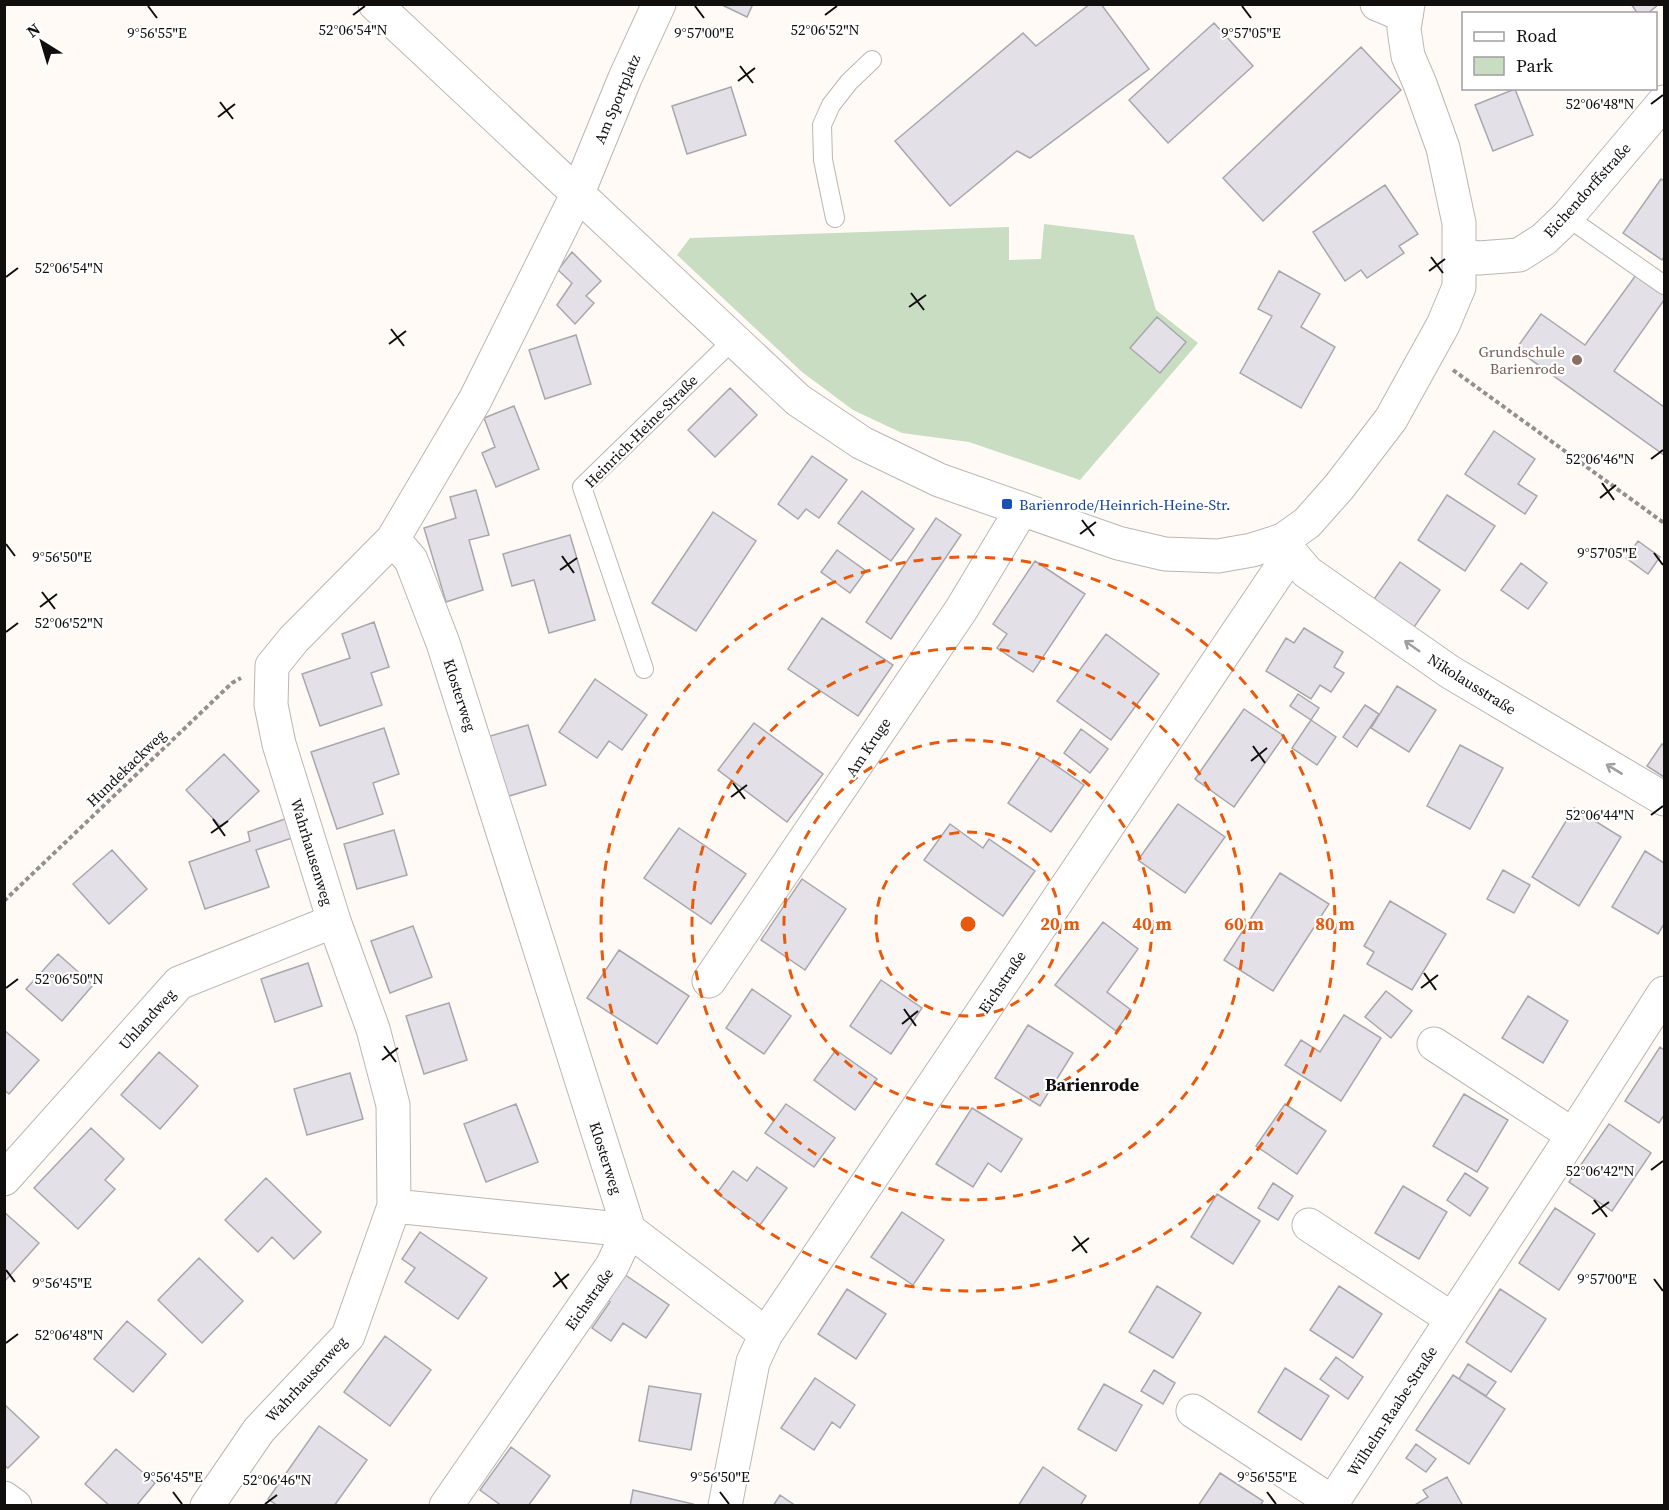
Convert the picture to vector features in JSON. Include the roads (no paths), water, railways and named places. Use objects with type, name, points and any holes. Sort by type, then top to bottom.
[{"type":"street","points":[[375,4],[798,400],[835,427],[862,443],[939,480],[1118,543],[1165,554],[1218,556],[1287,546],[1339,487],[1391,418],[1443,325],[1460,287],[1459,223],[1446,159],[1408,56],[1404,29],[1397,8]]},
{"type":"street","name":"Am Sportplatz","points":[[578,195],[625,78],[659,4]]},
{"type":"street","name":"Eichendorffstraße","points":[[1460,255],[1479,258],[1519,255],[1544,239],[1567,217],[1665,102]]},
{"type":"street","points":[[393,539],[475,400],[578,195]]},
{"type":"street","name":"Am Kruge","points":[[709,981],[961,610],[1022,509]]},
{"type":"street","name":"Wahrhausenweg","points":[[207,1506],[259,1430],[348,1336],[394,1206],[393,1105],[374,1029],[334,921],[279,744],[271,705],[273,666],[294,639],[393,539]]},
{"type":"street","name":"Klosterweg","points":[[393,539],[411,560],[443,643],[629,1230]]},
{"type":"street","name":"Nikolausstraße","points":[[1287,546],[1307,573],[1450,672],[1665,799]]},
{"type":"street","name":"Eichstraße","points":[[725,1506],[753,1362],[766,1334],[1287,546]]},
{"type":"street","name":"Uhlandweg","points":[[4,1179],[178,983],[334,921]]},
{"type":"street","name":"Wilhelm-Raabe-Straße","points":[[1193,1411],[1331,1504],[1665,993]]},
{"type":"street","points":[[1434,1044],[1573,1135]]},
{"type":"street","points":[[394,1206],[629,1230],[766,1334]]},
{"type":"street","points":[[1309,1225],[1452,1319]]},
{"type":"street","name":"Eichstraße","points":[[446,1506],[612,1266],[629,1230]]},
{"type":"street","points":[[4,1498],[15,1506]]},
{"type":"lane","points":[[835,218],[823,160],[822,125],[831,105],[849,82],[872,60]]},
{"type":"lane","points":[[1567,217],[1665,285]]},
{"type":"lane","name":"Heinrich-Heine-Straße","points":[[644,669],[582,487],[733,340]]},
{"type":"place","name":"Grundschule Barienrode","points":[[1577,360]]},
{"type":"place","name":"Barienrode/Heinrich-Heine-Str.","points":[[1007,504]]},
{"type":"district","name":"Barienrode","points":[[1092,1084]]}]
